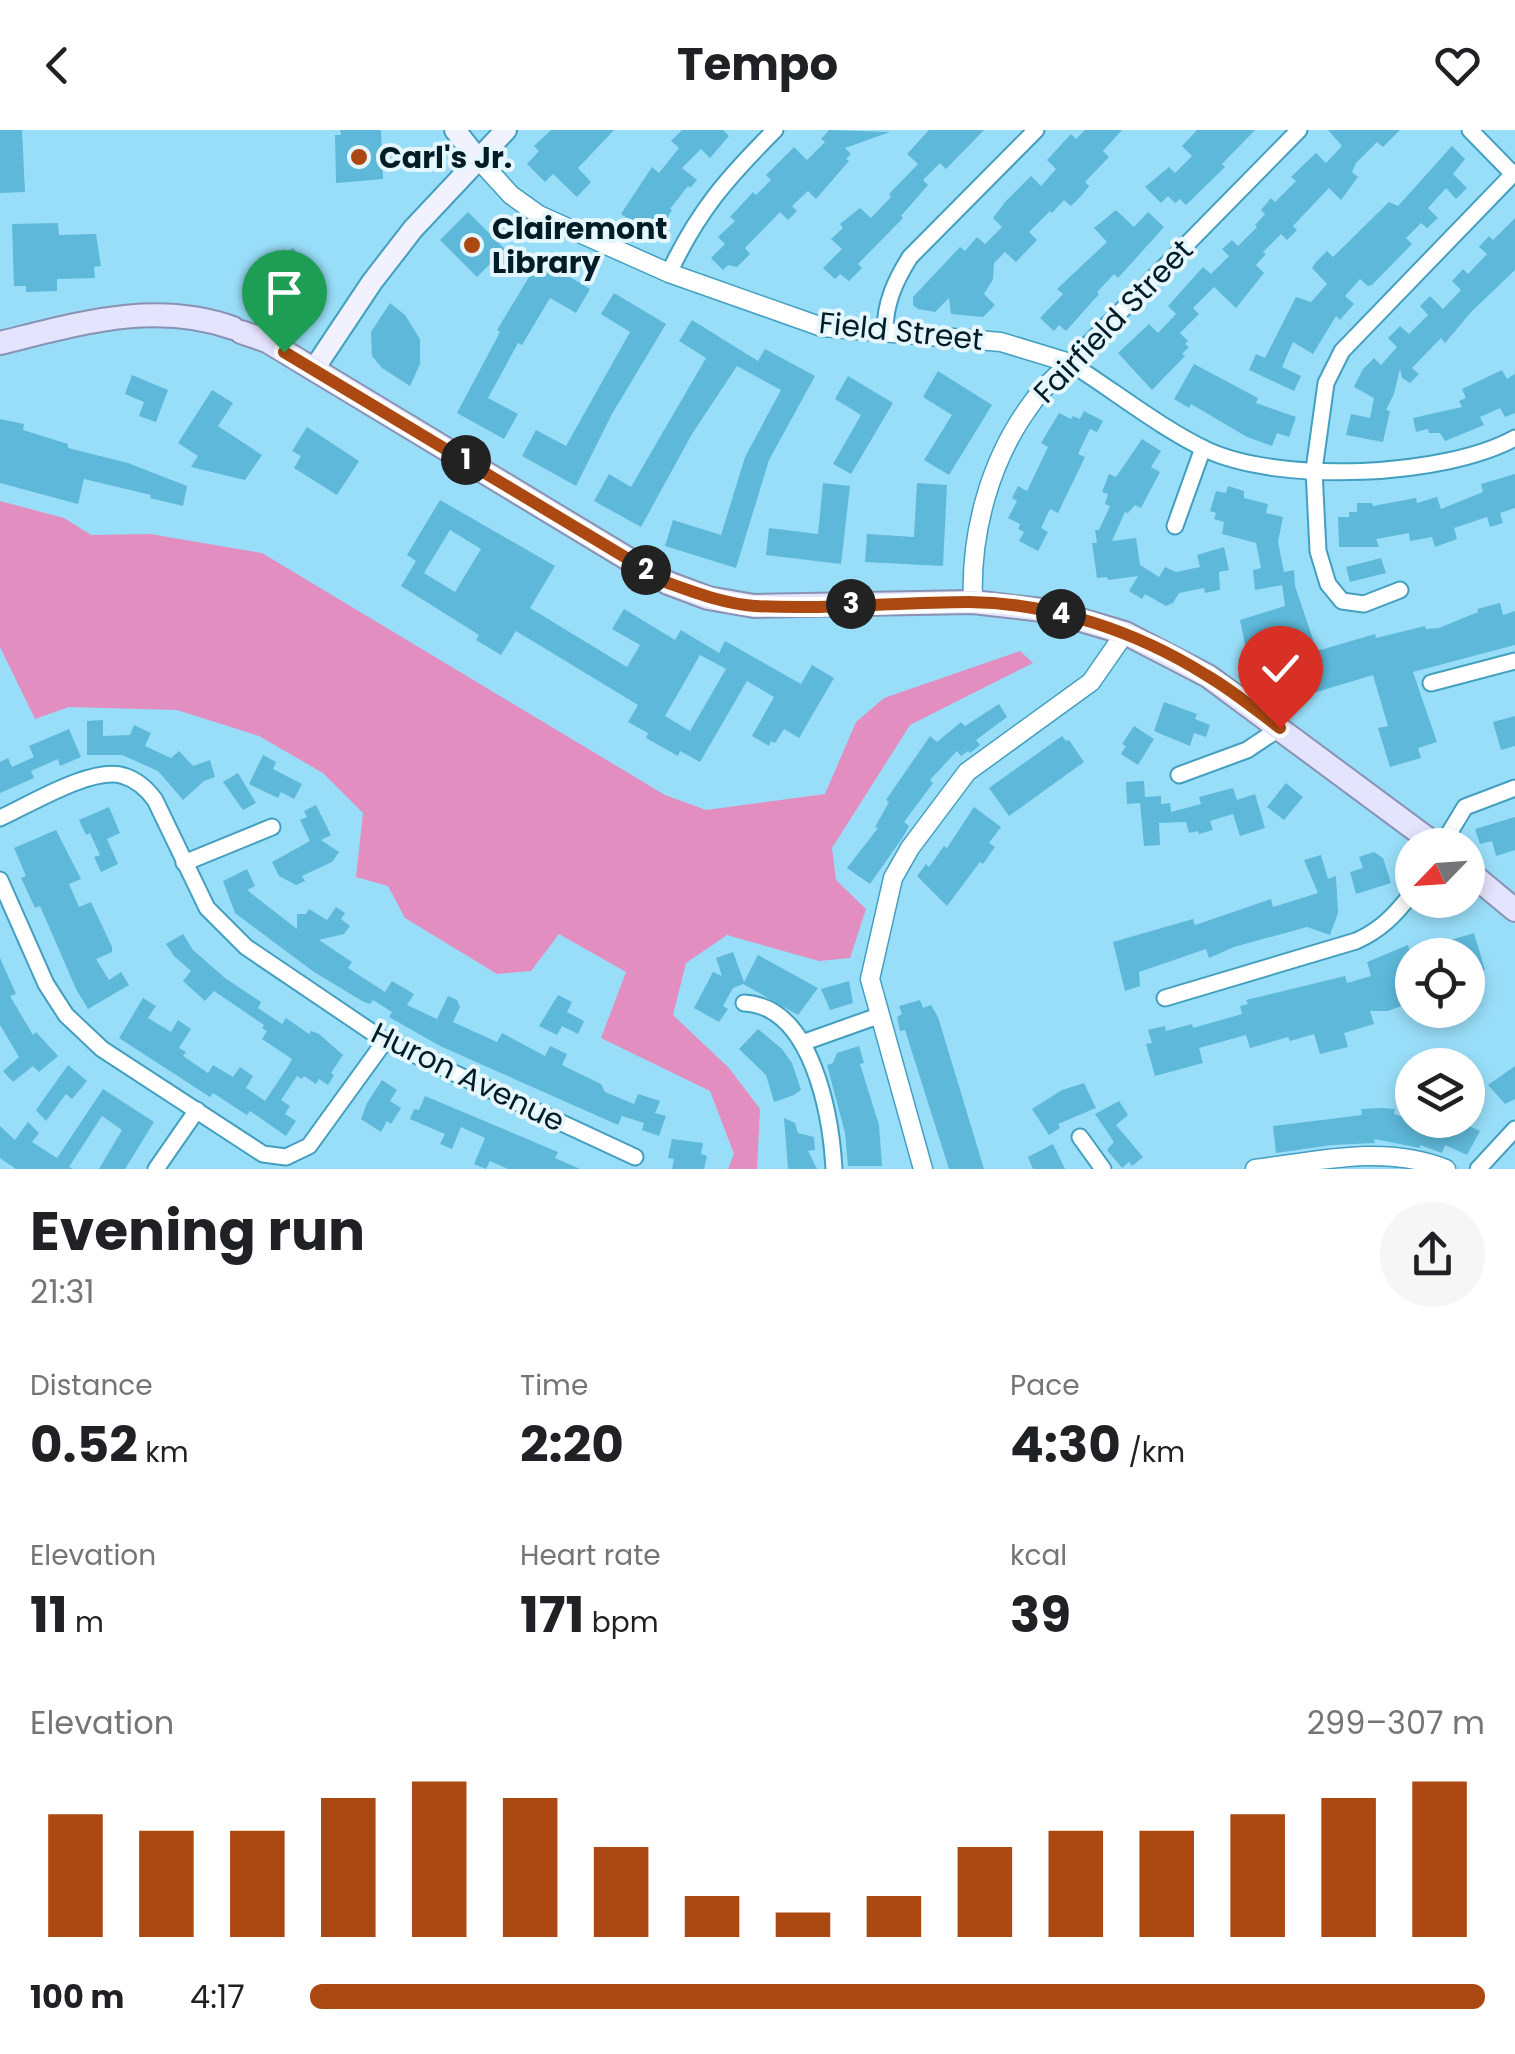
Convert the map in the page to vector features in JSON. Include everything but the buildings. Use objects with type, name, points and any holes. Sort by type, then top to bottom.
[{"type":"main road","name":"Field Street","points":[[455,130],[478,159]]},
{"type":"main road","points":[[314,369],[390,259],[506,130]]},
{"type":"main road","points":[[0,343],[108,317],[152,313],[213,321],[267,341],[668,583],[708,598],[754,606],[973,602],[1050,611],[1124,633],[1208,676],[1416,828]]},
{"type":"main road","points":[[1485,885],[1515,910]]},
{"type":"street","points":[[669,273],[698,218],[722,184],[775,130]]},
{"type":"street","points":[[885,331],[885,315],[895,281],[910,258],[1036,130]]},
{"type":"street","name":"Fairfield Street","points":[[973,602],[972,575],[979,524],[996,468],[1033,400],[1299,130]]},
{"type":"street","points":[[1400,590],[1364,604],[1342,602],[1328,584],[1318,551],[1314,470],[1326,384],[1342,351],[1514,173],[1470,130]]},
{"type":"street","name":"Field Street","points":[[478,159],[511,195],[540,215],[669,273],[822,327],[1000,342],[1070,363],[1204,448],[1250,462],[1314,470],[1378,471],[1432,464],[1515,438]]},
{"type":"street","points":[[1175,526],[1204,448]]},
{"type":"street","points":[[922,1169],[870,980],[893,878],[910,848],[967,772],[1090,682],[1124,633]]},
{"type":"street","points":[[1432,683],[1515,661]]},
{"type":"street","points":[[1179,775],[1248,750],[1280,728]]},
{"type":"street","name":"Huron Avenue","points":[[0,818],[98,774],[122,774],[145,788],[155,800],[208,908],[246,947],[385,1041],[636,1157]]},
{"type":"street","points":[[1450,828],[1465,807],[1515,788]]},
{"type":"street","points":[[184,863],[272,827]]},
{"type":"street","points":[[0,880],[46,984],[66,1014],[102,1049],[263,1154],[286,1157],[310,1146],[385,1041]]},
{"type":"street","points":[[1165,998],[1356,941],[1374,933],[1395,914]]},
{"type":"street","points":[[744,1003],[778,1017],[802,1043],[824,1094],[834,1169]]},
{"type":"street","points":[[802,1043],[878,1016]]},
{"type":"street","points":[[156,1169],[197,1110]]},
{"type":"street","points":[[1478,1169],[1515,1130]]},
{"type":"street","points":[[1080,1137],[1103,1169]]},
{"type":"street","points":[[1255,1169],[1375,1154],[1446,1169]]},
{"type":"shaded area","points":[[0,501],[64,518],[91,535],[150,534],[262,553],[665,795],[706,810],[825,794],[856,722],[884,698],[1020,651],[1033,663],[910,725],[832,848],[836,880],[866,909],[850,958],[819,961],[727,935],[686,963],[673,1015],[729,1068],[760,1109],[757,1169],[728,1169],[734,1154],[710,1091],[601,1038],[626,972],[559,934],[531,971],[497,974],[405,918],[388,886],[356,877],[363,813],[323,773],[259,736],[177,710],[69,707],[35,719],[0,647]]},
{"type":"place","name":"Carl's Jr.","points":[[359,157]]},
{"type":"place","name":"Clairemont Library","points":[[472,245]]},
{"type":"route","points":[[284,352],[668,583],[708,598],[754,606],[973,602],[1050,611],[1124,633],[1163,650],[1208,676],[1280,728]]}]
